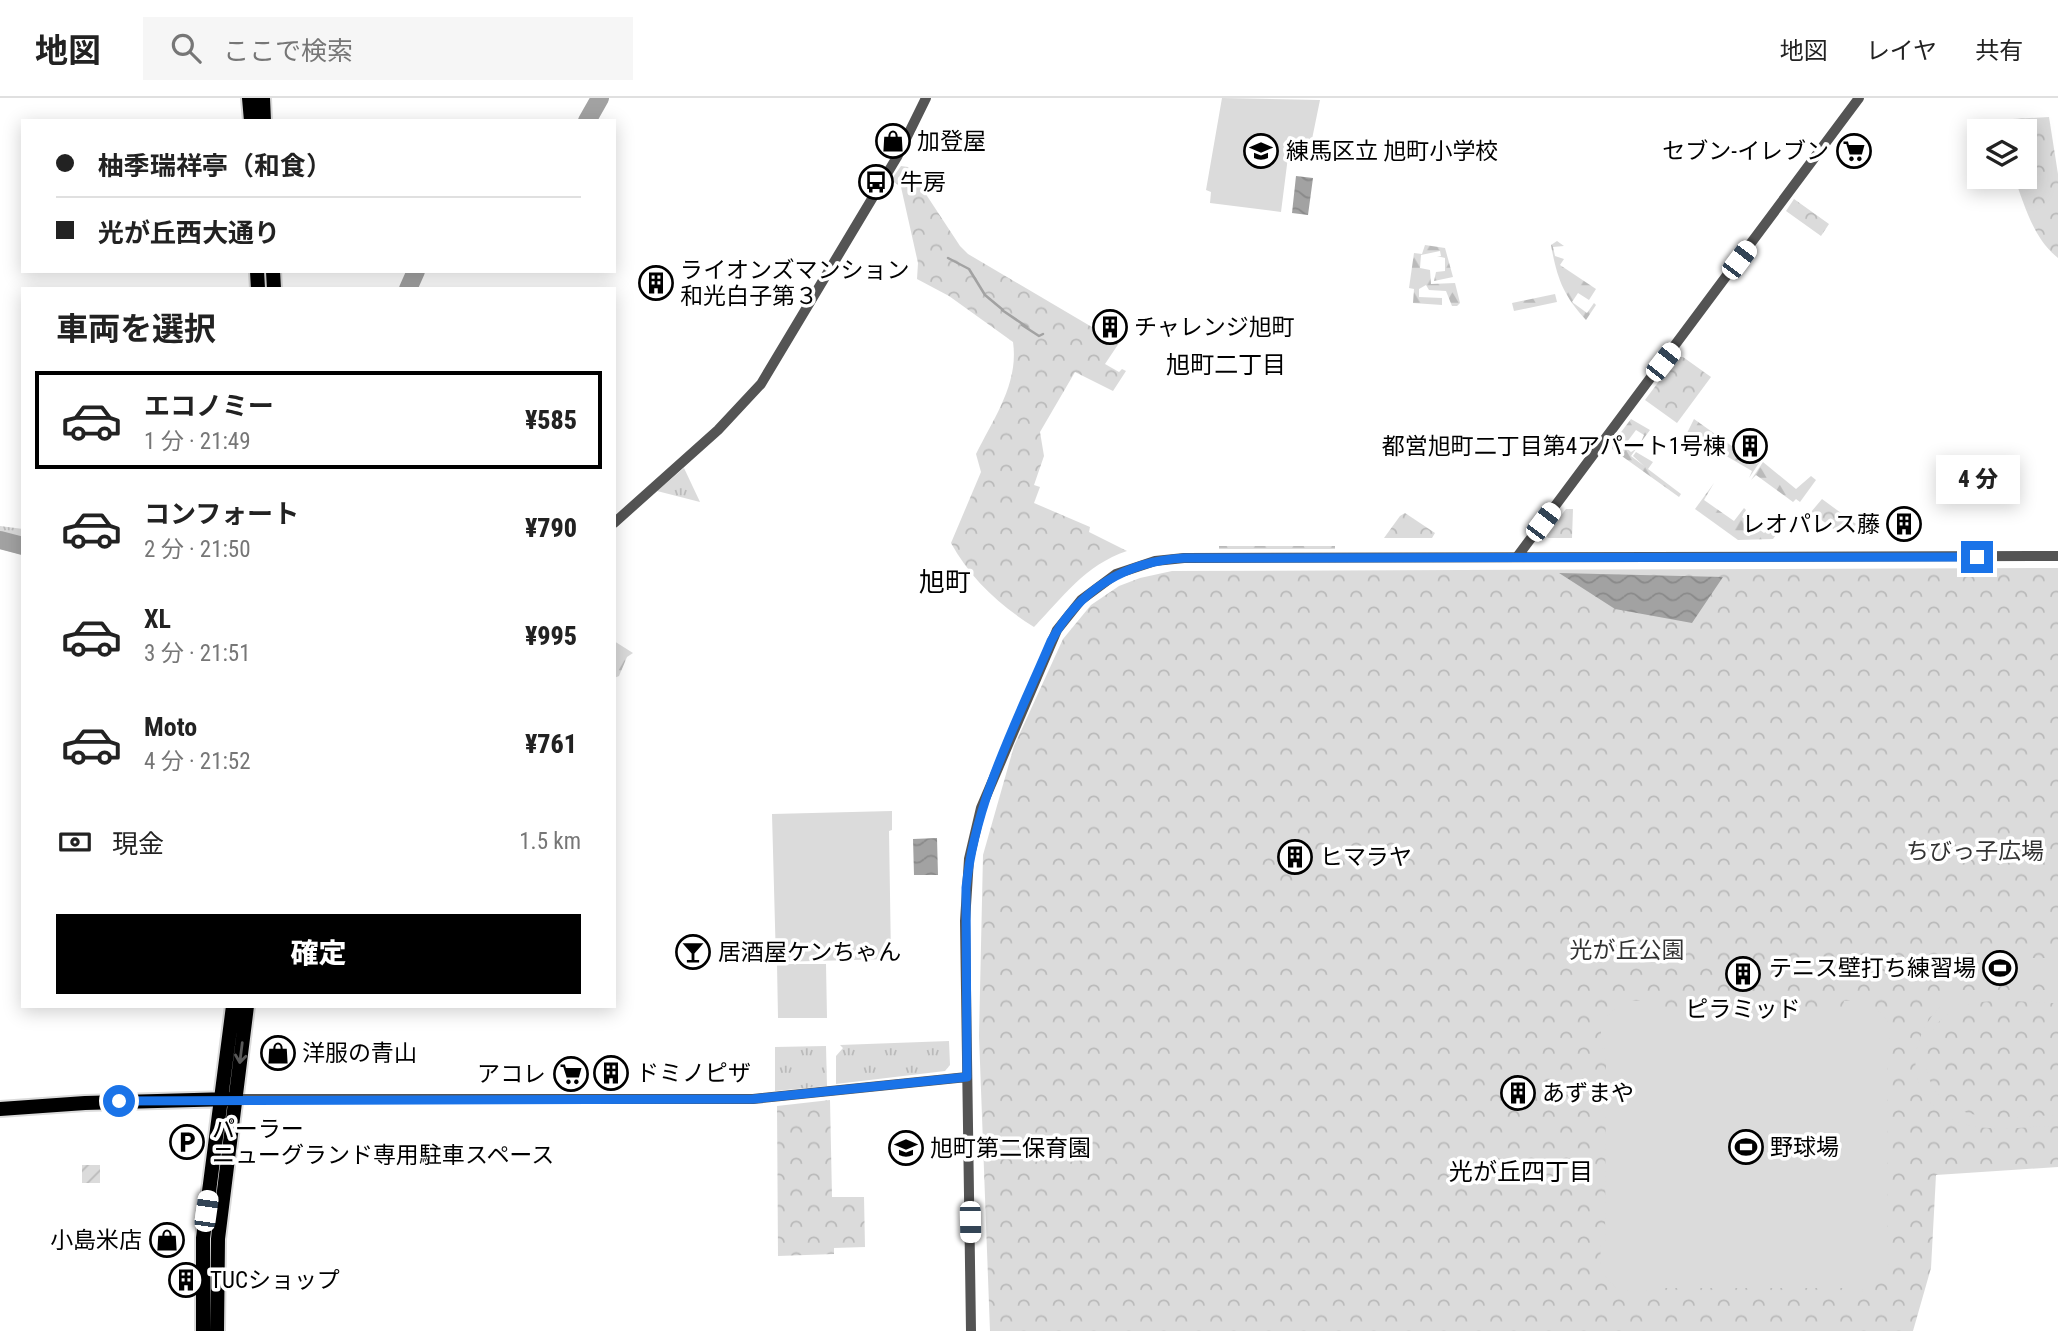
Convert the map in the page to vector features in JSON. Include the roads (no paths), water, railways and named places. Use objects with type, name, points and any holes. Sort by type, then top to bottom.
[{"type":"main road","points":[[250,98],[251,119]]},
{"type":"main road","points":[[263,98],[264,119]]},
{"type":"main road","points":[[202,1331],[202,1250],[247,1008]]},
{"type":"main road","points":[[216,1331],[216,1261],[234,1009]]},
{"type":"main road","points":[[0,1109],[61,1104],[228,1099]]},
{"type":"street","points":[[616,521],[718,430],[761,384],[897,157],[926,98]]},
{"type":"street","points":[[1517,557],[1859,98]]},
{"type":"street","points":[[971,1331],[965,899],[975,831],[989,787],[1051,641],[1064,620],[1082,600],[1116,574],[1169,559],[2058,556]]},
{"type":"street","points":[[228,1099],[753,1099],[967,1077]]},
{"type":"water","points":[[1296,176],[1313,178],[1308,215],[1292,213]]},
{"type":"water","points":[[1559,573],[1723,577],[1692,623],[1615,609]]},
{"type":"water","points":[[937,838],[938,875],[914,875],[913,839]]},
{"type":"waterway","points":[[588,119],[600,98]]},
{"type":"waterway","points":[[948,258],[969,269],[985,295],[1003,310]]},
{"type":"waterway","points":[[409,287],[415,273]]},
{"type":"waterway","points":[[1002,310],[1027,327]]},
{"type":"waterway","points":[[1022,325],[1039,336],[1043,334]]},
{"type":"waterway","points":[[0,540],[21,545]]},
{"type":"place","name":"加登屋","points":[[893,141]]},
{"type":"place","name":"練馬区立 旭町小学校","points":[[1261,151]]},
{"type":"place","name":"セブン-イレブン","points":[[1854,151]]},
{"type":"place","name":"牛房","points":[[876,182]]},
{"type":"place","name":"ライオンズマンション 和光白子第３","points":[[656,283]]},
{"type":"place","name":"チャレンジ旭町","points":[[1110,327]]},
{"type":"place","name":"都営旭町二丁目第4アパート1号棟","points":[[1750,446]]},
{"type":"place","name":"レオパレス藤","points":[[1904,524]]},
{"type":"place","name":"ヒマラヤ","points":[[1295,857]]},
{"type":"place","name":"居酒屋ケンちゃん","points":[[693,952]]},
{"type":"place","name":"テニス壁打ち練習場","points":[[2000,968]]},
{"type":"place","name":"ピラミッド","points":[[1743,974]]},
{"type":"place","name":"洋服の青山","points":[[278,1053]]},
{"type":"place","name":"ドミノピザ","points":[[611,1073]]},
{"type":"place","name":"アコレ","points":[[571,1074]]},
{"type":"place","name":"あずまや","points":[[1518,1093]]},
{"type":"place","name":"パーラー ニューグランド専用駐車スペース","points":[[187,1142]]},
{"type":"place","name":"野球場","points":[[1746,1147]]},
{"type":"place","name":"旭町第二保育園","points":[[906,1148]]},
{"type":"place","name":"小島米店","points":[[167,1240]]},
{"type":"place","name":"TUCショップ","points":[[186,1280]]},
{"type":"district","name":"旭町二丁目","points":[[1226,365]]},
{"type":"district","name":"旭町","points":[[945,582]]},
{"type":"district","name":"光が丘四丁目","points":[[1521,1172]]},
{"type":"park label","name":"ちびっ子広場","points":[[1975,851]]},
{"type":"park label","name":"光が丘公園","points":[[1627,950]]}]
